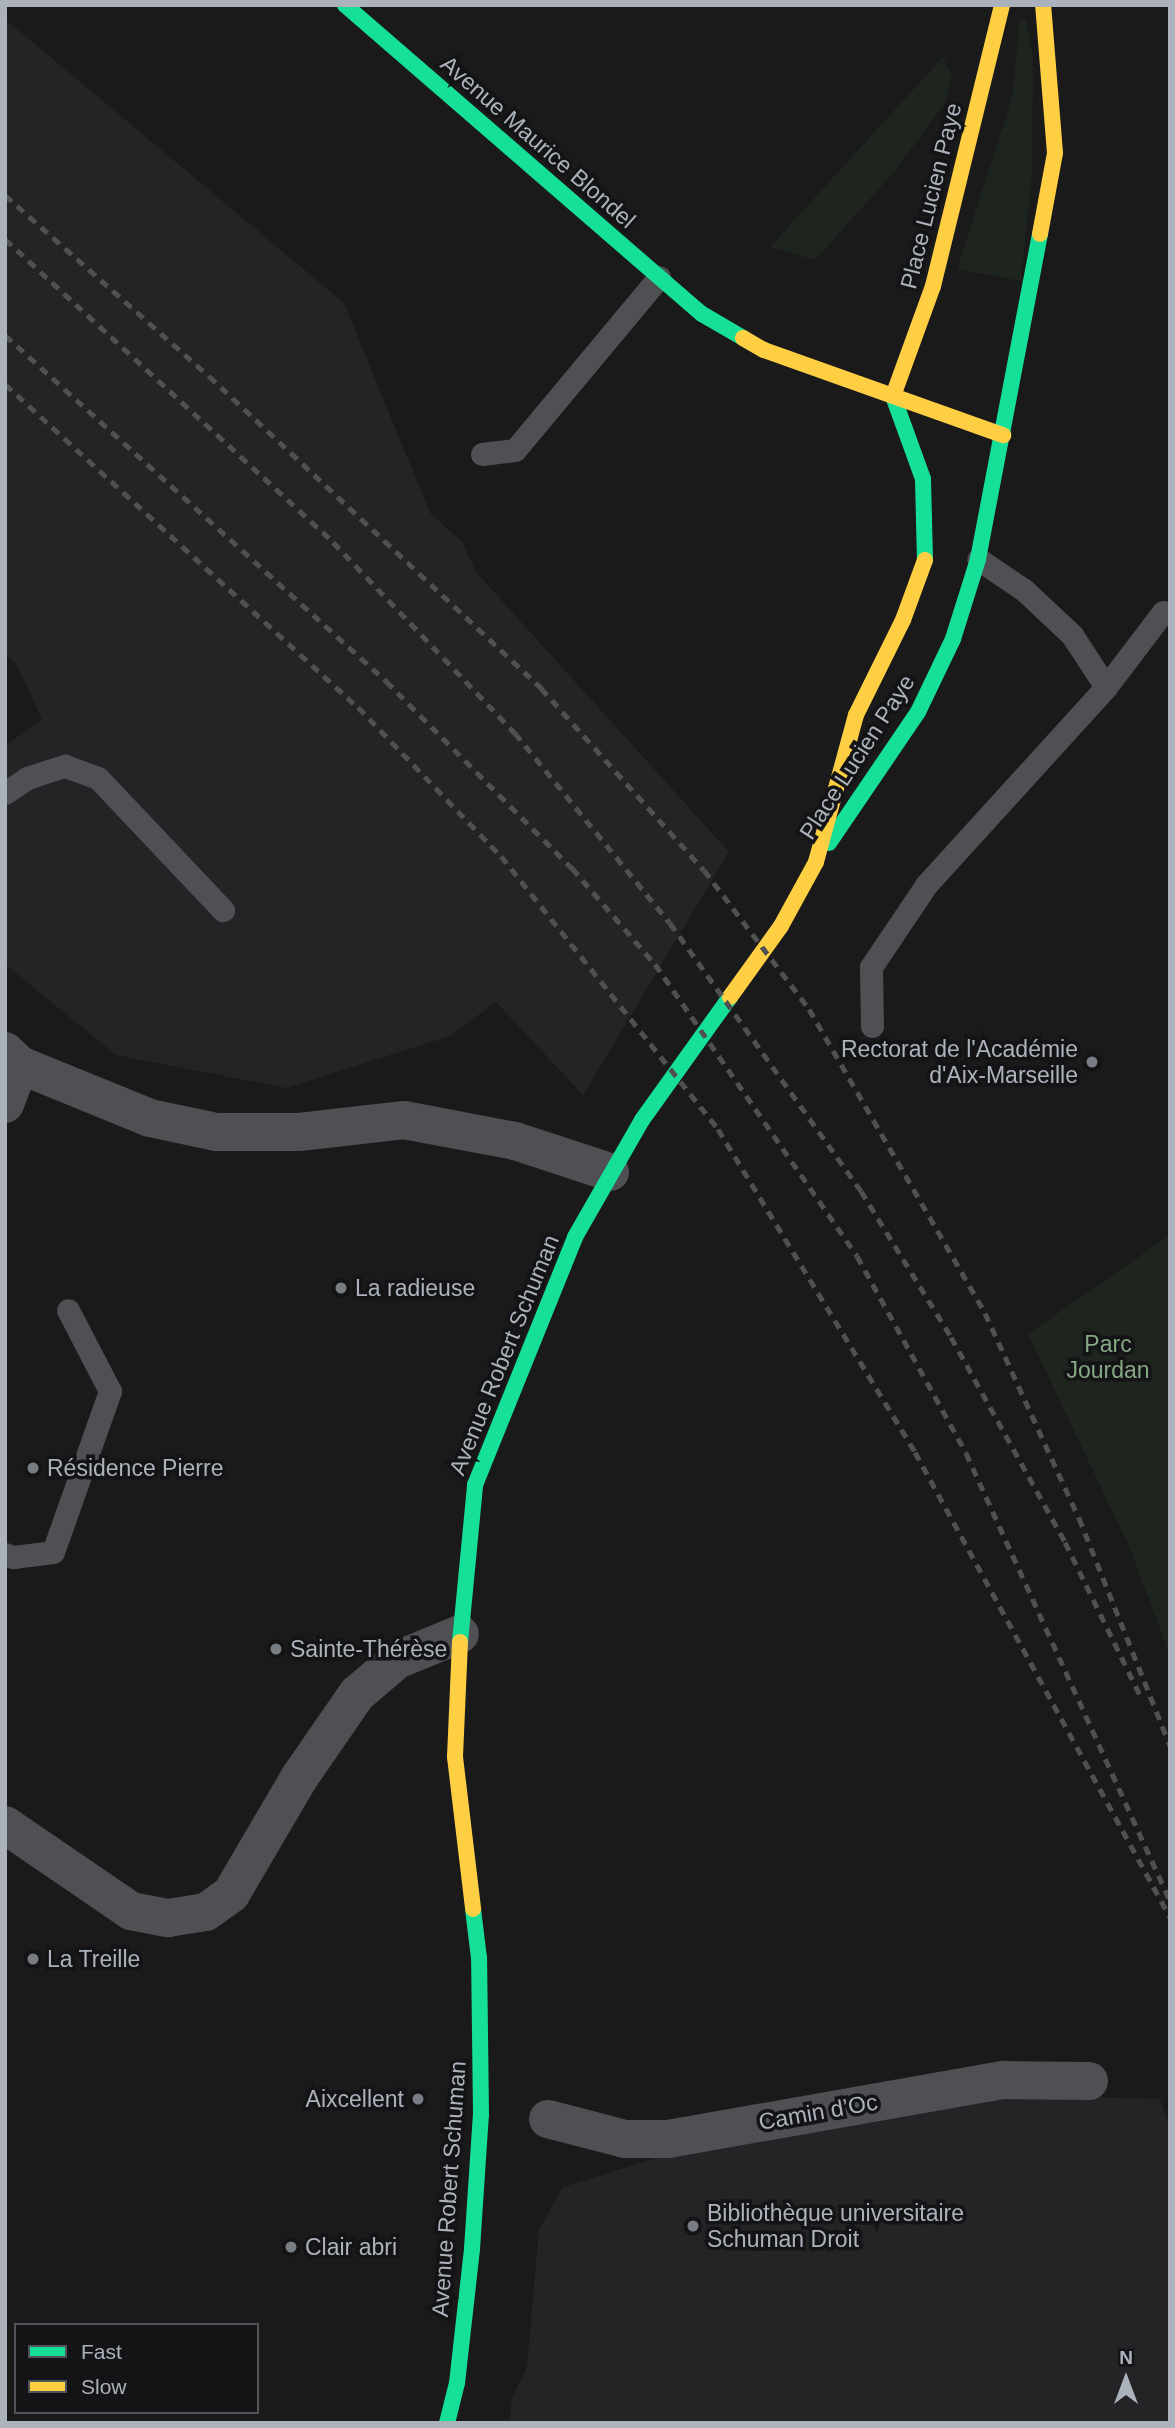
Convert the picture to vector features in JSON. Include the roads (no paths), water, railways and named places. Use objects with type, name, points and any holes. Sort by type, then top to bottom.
[{"type":"street","name":"Avenue Maurice Blondel","points":[[345,5],[702,314],[764,350],[893,396]]},
{"type":"street","name":"Place Lucien Paye","points":[[893,396],[933,286],[1002,5]]},
{"type":"street","name":"Place Lucien Paye","points":[[816,862],[918,712],[953,639],[978,559],[1055,153],[1043,5]]},
{"type":"street","points":[[893,396],[1003,435]]},
{"type":"street","name":"Avenue Robert Schuman","points":[[447,2423],[457,2383],[472,2249],[481,2115],[479,1958],[455,1757],[460,1634],[475,1485],[575,1237],[610,1172],[642,1120],[781,926],[816,862],[856,715],[903,620],[925,560],[923,479],[893,396]]},
{"type":"street","points":[[5,1104],[13,1058],[150,1118],[216,1132],[299,1132],[404,1120],[515,1141],[610,1172]]},
{"type":"street","points":[[5,1825],[131,1911],[168,1918],[206,1912],[231,1894],[299,1778],[357,1694],[397,1661],[460,1634]]},
{"type":"street","name":"Camin d’Oc","points":[[548,2119],[625,2139],[668,2139],[1004,2080],[1090,2081]]},
{"type":"lane","points":[[482,454],[515,450],[659,277]]},
{"type":"lane","points":[[978,559],[1024,590],[1072,635],[1106,687]]},
{"type":"lane","points":[[872,1026],[870,967],[926,885],[1106,687],[1163,612]]},
{"type":"lane","points":[[5,793],[27,778],[65,766],[97,778],[223,910]]},
{"type":"lane","points":[[5,1554],[13,1557],[53,1552],[110,1391],[68,1310]]},
{"type":"railway","points":[[5,195],[209,376],[541,688],[704,870],[809,1009],[985,1313],[1079,1518],[1170,1745]]},
{"type":"railway","points":[[5,239],[333,542],[515,733],[670,923],[861,1191],[951,1337],[1065,1542],[1142,1699]]},
{"type":"railway","points":[[5,335],[386,681],[572,868],[655,964],[857,1256],[966,1453],[1170,1901]]},
{"type":"railway","points":[[5,384],[358,707],[501,856],[718,1129],[915,1452],[1170,1917]]},
{"type":"place","name":"Rectorat de l'Académie d'Aix-Marseille","points":[[1092,1062]]},
{"type":"place","name":"La radieuse","points":[[341,1288]]},
{"type":"place","name":"Résidence Pierre","points":[[33,1468]]},
{"type":"place","name":"Sainte-Thérèse","points":[[276,1649]]},
{"type":"place","name":"La Treille","points":[[33,1959]]},
{"type":"place","name":"Aixcellent","points":[[418,2099]]},
{"type":"place","name":"Bibliothèque universitaire Schuman Droit","points":[[693,2226]]},
{"type":"place","name":"Clair abri","points":[[291,2247]]},
{"type":"park label","name":"Parc Jourdan","points":[[1108,1357]]}]
